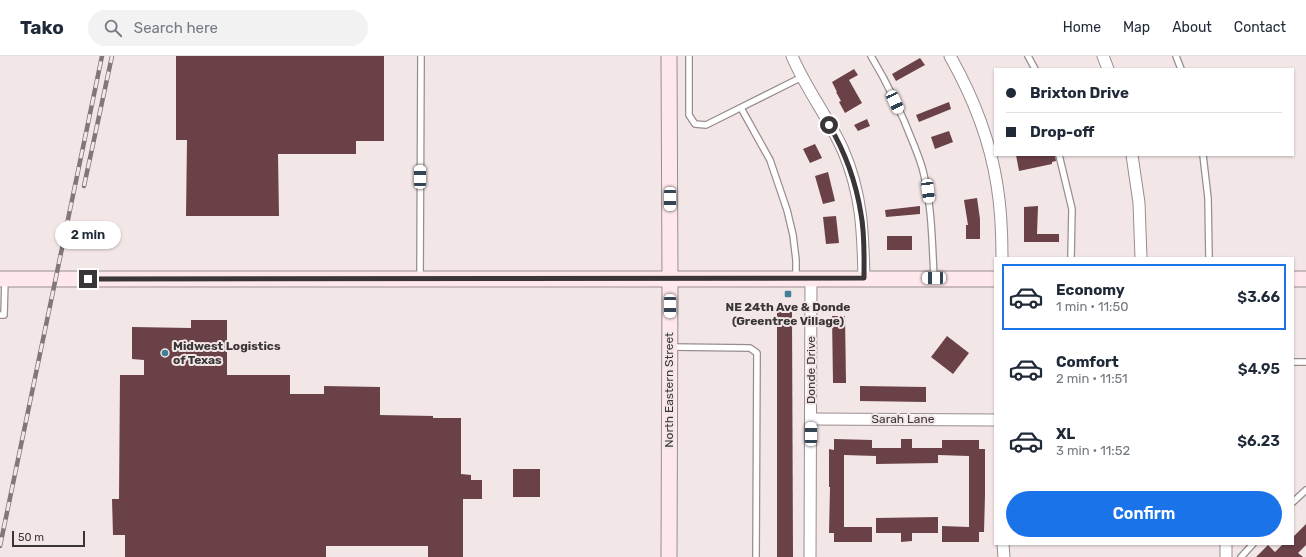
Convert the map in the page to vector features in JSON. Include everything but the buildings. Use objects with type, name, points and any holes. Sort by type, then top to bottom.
[{"type":"main road","name":"North Eastern Street","points":[[668,557],[670,347],[669,56]]},
{"type":"main road","points":[[3,279],[994,278]]},
{"type":"main road","points":[[1294,279],[1306,279]]},
{"type":"street","points":[[792,56],[836,138],[850,168],[861,214],[864,278]]},
{"type":"street","points":[[950,56],[976,109],[990,155],[997,184],[1000,210],[1002,257]]},
{"type":"street","points":[[1103,56],[1108,68]]},
{"type":"street","points":[[1132,156],[1138,203],[1141,257]]},
{"type":"street","name":"Donde Drive","points":[[803,278],[811,419],[810,557]]},
{"type":"street","name":"Sarah Lane","points":[[811,419],[994,420]]},
{"type":"street","points":[[1004,545],[1004,557]]},
{"type":"street","points":[[1226,545],[1226,557]]},
{"type":"lane","points":[[420,278],[421,56]]},
{"type":"lane","points":[[688,56],[689,115],[695,124],[706,125],[802,77]]},
{"type":"lane","points":[[871,56],[883,76],[908,128],[923,169],[928,191],[932,225],[934,278]]},
{"type":"lane","points":[[1028,56],[1034,68]]},
{"type":"lane","points":[[1176,56],[1181,68]]},
{"type":"lane","points":[[741,108],[770,160],[787,210],[794,241],[796,260],[803,278]]},
{"type":"lane","points":[[1059,156],[1072,209],[1071,257]]},
{"type":"lane","points":[[1203,156],[1208,198],[1209,257]]},
{"type":"lane","points":[[0,315],[4,315],[5,310],[3,279]]},
{"type":"lane","points":[[670,347],[750,348],[757,353],[756,557]]},
{"type":"lane","points":[[1294,362],[1306,362]]},
{"type":"lane","points":[[1294,501],[1306,490]]},
{"type":"lane","points":[[1241,557],[1252,545]]},
{"type":"railway","points":[[0,546],[102,56]]},
{"type":"railway","points":[[84,186],[112,56]]},
{"type":"place","name":"NE 24th Ave & Donde (Greentree Village)","points":[[788,294]]},
{"type":"place","name":"Midwest Logistics of Texas","points":[[165,353]]},
{"type":"route","points":[[88,279],[864,278],[861,214],[857,192],[850,168],[829,125]]}]
